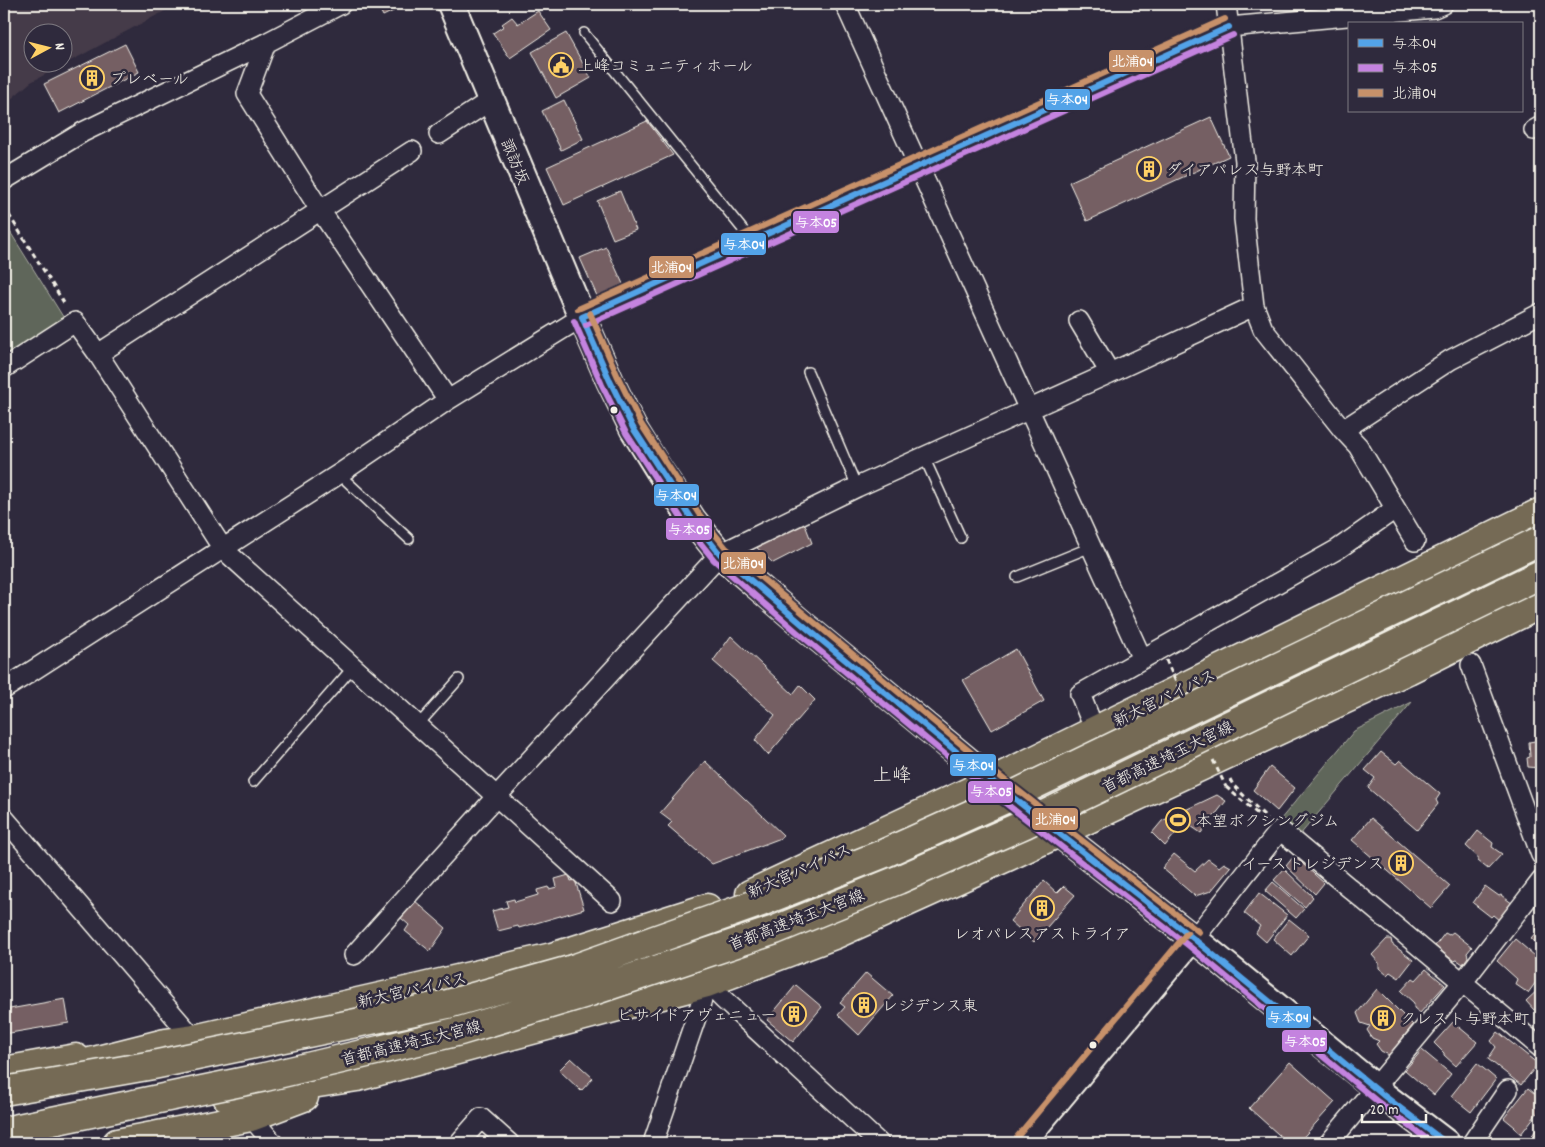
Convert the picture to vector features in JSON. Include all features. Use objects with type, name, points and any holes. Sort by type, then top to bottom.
[{"type":"highway","name":"新大宮バイパス","points":[[4,1084],[165,1043],[194,1039],[552,957],[750,894],[992,781],[1541,512]]},
{"type":"highway","name":"首都高速埼玉大宮線","points":[[4,1091],[153,1065],[448,1004],[570,970],[743,909],[885,853],[1005,799],[1541,540]]},
{"type":"highway","name":"首都高速埼玉大宮線","points":[[4,1131],[265,1077],[460,1030],[590,992],[775,930],[898,880],[1025,824],[1541,574]]},
{"type":"highway","points":[[117,1143],[251,1117],[357,1077],[707,983],[834,935],[1009,856],[1408,670],[1541,604]]},
{"type":"highway","points":[[4,1071],[165,1043]]},
{"type":"highway","points":[[4,1136],[220,1098],[357,1077]]},
{"type":"main road","name":"諏訪坂","points":[[451,4],[610,381],[633,428],[664,478],[692,519],[720,554],[992,781],[1194,939],[1383,1095],[1446,1143]]},
{"type":"street","points":[[4,180],[83,132],[266,43],[341,4]]},
{"type":"street","points":[[845,4],[1142,659]]},
{"type":"street","points":[[1226,4],[1244,162],[1244,219],[1254,306],[1262,329],[1358,446],[1415,541]]},
{"type":"street","points":[[4,689],[339,474],[448,400],[582,317],[1229,27],[1434,8],[1443,4]]},
{"type":"street","points":[[266,43],[247,94],[320,210],[448,400]]},
{"type":"street","points":[[439,134],[491,100]]},
{"type":"street","points":[[98,354],[412,151]]},
{"type":"street","points":[[354,955],[496,797],[720,554],[858,487],[1254,306]]},
{"type":"street","points":[[1343,430],[1450,360],[1541,314]]},
{"type":"street","points":[[1080,321],[1110,373]]},
{"type":"street","points":[[4,368],[75,322],[98,354],[223,549],[612,901]]},
{"type":"street","points":[[1094,731],[1080,694],[1338,549],[1395,509]]},
{"type":"street","points":[[1471,665],[1541,855]]},
{"type":"street","points":[[4,818],[194,1039]]},
{"type":"street","points":[[1024,1143],[1194,939],[1280,830],[1541,1048]]},
{"type":"street","points":[[1329,1143],[1462,983],[1541,881]]},
{"type":"street","points":[[652,1143],[707,983],[879,1143]]},
{"type":"street","points":[[1472,1143],[1508,1090]]},
{"type":"street","points":[[220,1098],[251,1117],[273,1143]]},
{"type":"street","points":[[459,1143],[482,1118],[509,1143]]},
{"type":"lane","points":[[584,33],[752,241]]},
{"type":"lane","points":[[808,372],[858,487]]},
{"type":"lane","points":[[924,457],[961,538]]},
{"type":"lane","points":[[339,474],[409,539]]},
{"type":"lane","points":[[1017,577],[1091,547]]},
{"type":"lane","points":[[253,782],[354,666]]},
{"type":"lane","points":[[418,725],[460,679]]},
{"type":"path","points":[[4,207],[75,322]]},
{"type":"path","points":[[1228,777],[1233,785],[1280,830]]},
{"type":"path","points":[[1226,787],[1256,813],[1259,815],[1262,812]]},
{"type":"shaded area","points":[[4,4],[178,4],[72,60],[72,22],[22,22],[22,72],[50,72],[31,82],[4,105]]},
{"type":"shaded area","points":[[4,222],[65,320],[4,359]]},
{"type":"shaded area","points":[[1412,702],[1299,836],[1280,820],[1354,731]]},
{"type":"building","points":[[377,4],[408,4],[383,16]]},
{"type":"building","points":[[538,11],[551,30],[510,58],[493,33],[504,26],[502,24],[512,17],[518,24]]},
{"type":"building","name":"上峰コミュニティホール","points":[[566,33],[591,78],[556,98],[532,52]]},
{"type":"building","name":"プレベール","points":[[125,44],[139,72],[59,113],[44,84],[72,72],[72,70]]},
{"type":"building","points":[[564,100],[583,139],[561,150],[542,111]]},
{"type":"building","name":"ダイアパレス与野本町","points":[[1211,117],[1229,156],[1087,221],[1069,182]]},
{"type":"building","points":[[647,121],[673,155],[564,205],[547,167]]},
{"type":"building","points":[[620,191],[636,230],[613,239],[597,201]]},
{"type":"building","points":[[606,247],[623,284],[597,296],[580,258]]},
{"type":"building","points":[[804,522],[812,543],[773,563],[752,543]]},
{"type":"building","points":[[731,636],[793,694],[800,685],[815,700],[768,755],[755,740],[775,715],[713,661]]},
{"type":"building","points":[[1016,649],[1044,701],[992,730],[963,680]]},
{"type":"building","points":[[1541,740],[1541,768],[1528,767],[1527,758],[1530,757],[1529,742]]},
{"type":"building","points":[[1381,752],[1396,764],[1400,760],[1440,794],[1436,800],[1438,804],[1417,830],[1368,788],[1375,778],[1365,770]]},
{"type":"building","points":[[705,761],[783,835],[781,838],[712,864],[668,826],[672,822],[660,813]]},
{"type":"building","points":[[1270,767],[1295,788],[1277,811],[1253,790]]},
{"type":"building","points":[[1217,795],[1226,801],[1201,833],[1185,822],[1165,846],[1152,833],[1162,821]]},
{"type":"building","name":"イーストレジデンス","points":[[1371,818],[1450,886],[1431,908],[1352,840]]},
{"type":"building","points":[[1478,831],[1493,843],[1492,847],[1502,854],[1488,869],[1478,861],[1478,857],[1466,846]]},
{"type":"building","points":[[1174,854],[1195,871],[1208,859],[1219,867],[1224,863],[1231,867],[1211,891],[1195,896],[1162,868]]},
{"type":"building","points":[[1294,856],[1324,883],[1315,894],[1286,866]]},
{"type":"building","points":[[1284,869],[1313,897],[1305,907],[1274,880]]},
{"type":"building","points":[[569,875],[571,881],[575,880],[584,909],[519,928],[518,926],[498,931],[492,911],[508,907],[506,901],[514,899],[515,902],[538,895],[537,890],[557,887],[555,879]]},
{"type":"building","name":"レオパレスアストライア","points":[[1044,881],[1057,893],[1064,886],[1075,895],[1034,942],[1010,921]]},
{"type":"building","points":[[1273,882],[1304,909],[1296,918],[1265,891]]},
{"type":"building","points":[[1485,886],[1513,904],[1500,921],[1493,915],[1491,917],[1473,903]]},
{"type":"building","points":[[1259,893],[1287,915],[1266,942],[1256,933],[1260,926],[1244,913]]},
{"type":"building","points":[[414,900],[446,928],[430,951],[405,931],[409,925],[401,918]]},
{"type":"building","points":[[1541,915],[1541,946],[1531,939],[1537,932],[1535,929]]},
{"type":"building","points":[[1289,919],[1309,935],[1292,956],[1273,939]]},
{"type":"building","points":[[1453,932],[1472,947],[1467,953],[1468,957],[1463,964],[1457,960],[1454,961],[1435,946],[1445,933],[1449,935]]},
{"type":"building","points":[[1387,939],[1391,939],[1392,944],[1413,960],[1399,978],[1390,972],[1387,975],[1379,968],[1379,963],[1372,955]]},
{"type":"building","points":[[1515,939],[1535,956],[1535,959],[1541,964],[1541,975],[1528,993],[1515,984],[1517,979],[1497,961]]},
{"type":"building","points":[[1426,969],[1445,985],[1420,1013],[1414,1008],[1414,1003],[1401,991],[1413,978],[1416,980]]},
{"type":"building","name":"レジデンス東","points":[[866,973],[893,996],[859,1035],[838,1015],[845,1007],[840,1003]]},
{"type":"building","name":"ビサイドアヴェニュー","points":[[796,985],[822,1007],[793,1042],[767,1020]]},
{"type":"building","points":[[1541,987],[1541,1012],[1538,1009],[1534,1010],[1526,1001]]},
{"type":"building","name":"クレスト与野本町","points":[[1377,989],[1413,1025],[1389,1055],[1381,1051],[1376,1044],[1379,1041],[1372,1038],[1367,1030],[1370,1026],[1361,1023],[1357,1013]]},
{"type":"building","points":[[65,999],[69,1023],[4,1034],[4,1010]]},
{"type":"building","points":[[1453,1022],[1477,1042],[1456,1066],[1434,1043]]},
{"type":"building","points":[[1498,1032],[1538,1064],[1521,1085],[1488,1059],[1496,1047],[1491,1041]]},
{"type":"building","points":[[1422,1050],[1451,1074],[1434,1095],[1405,1070]]},
{"type":"building","points":[[571,1058],[593,1078],[581,1091],[559,1070]]},
{"type":"building","points":[[1290,1062],[1335,1102],[1298,1143],[1288,1143],[1249,1108]]},
{"type":"building","points":[[1477,1063],[1496,1079],[1471,1112],[1451,1096]]},
{"type":"building","points":[[1528,1088],[1541,1099],[1541,1108],[1521,1134],[1504,1118]]},
{"type":"building","points":[[1541,1123],[1541,1143],[1531,1143],[1528,1141]]},
{"type":"transit line","name":"北浦04","points":[[578,309],[1225,19]]},
{"type":"transit line","name":"与本04","points":[[582,317],[1229,27]]},
{"type":"transit line","name":"与本05","points":[[586,325],[1233,35]]},
{"type":"transit line","name":"北浦04","points":[[590,313],[641,424],[699,514],[726,548],[997,774],[1199,932]]},
{"type":"transit line","name":"与本04","points":[[582,317],[633,428],[692,519],[720,554],[992,781],[1194,939],[1383,1095],[1446,1143]]},
{"type":"transit line","name":"与本05","points":[[574,321],[602,385],[626,433],[685,524],[714,560],[797,632],[986,788],[1189,946],[1378,1102],[1432,1143]]},
{"type":"transit line","name":"北浦04","points":[[1017,1137],[1187,933]]},
{"type":"place","name":"上峰コミュニティホール","points":[[561,65]]},
{"type":"place","name":"プレベール","points":[[92,78]]},
{"type":"place","name":"ダイアパレス与野本町","points":[[1149,169]]},
{"type":"place","name":"本望ボクシングジム","points":[[1178,820]]},
{"type":"place","name":"イーストレジデンス","points":[[1401,863]]},
{"type":"place","name":"レオパレスアストライア","points":[[1042,908]]},
{"type":"place","name":"レジデンス東","points":[[864,1005]]},
{"type":"place","name":"ビサイドアヴェニュー","points":[[794,1014]]},
{"type":"place","name":"クレスト与野本町","points":[[1383,1018]]},
{"type":"district","name":"上峰","points":[[892,774]]}]
